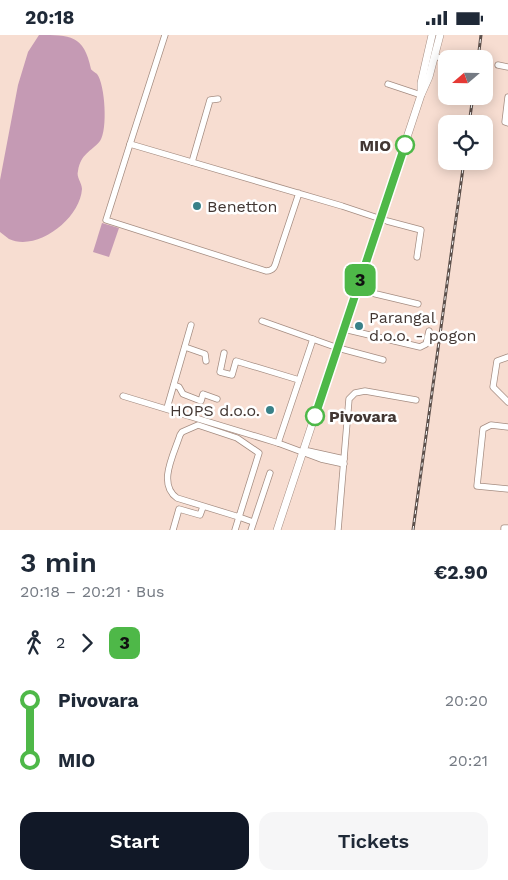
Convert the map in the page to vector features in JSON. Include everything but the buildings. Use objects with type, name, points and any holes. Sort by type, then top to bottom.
[{"type":"main road","points":[[421,95],[421,83],[432,35]]},
{"type":"main road","points":[[277,530],[421,95],[427,84],[440,35]]},
{"type":"lane","points":[[165,35],[106,219],[266,271],[274,269],[299,193]]},
{"type":"lane","points":[[498,65],[508,67]]},
{"type":"lane","points":[[388,84],[421,95]]},
{"type":"lane","points":[[508,97],[505,122],[508,123]]},
{"type":"lane","points":[[192,162],[210,99],[218,99]]},
{"type":"lane","points":[[130,143],[421,230],[417,257]]},
{"type":"lane","points":[[357,289],[418,304]]},
{"type":"lane","points":[[262,321],[383,360]]},
{"type":"lane","points":[[167,408],[191,325]]},
{"type":"lane","points":[[344,329],[420,347],[426,344],[429,331]]},
{"type":"lane","points":[[278,443],[313,339]]},
{"type":"lane","points":[[185,347],[202,351],[205,354],[206,361]]},
{"type":"lane","points":[[224,353],[220,372],[232,375],[236,361],[299,380]]},
{"type":"lane","points":[[508,357],[497,361],[493,387],[508,402]]},
{"type":"lane","points":[[174,385],[179,387],[183,395],[201,401],[203,394],[217,399]]},
{"type":"lane","points":[[338,530],[349,399],[355,393],[365,391],[416,400]]},
{"type":"lane","points":[[123,396],[304,451],[309,455],[344,461]]},
{"type":"lane","points":[[235,530],[239,517],[259,453],[237,438],[198,425],[182,432],[168,475],[167,483],[172,495],[203,507],[239,517],[253,522]]},
{"type":"lane","points":[[508,427],[491,425],[483,429],[478,485],[508,489]]},
{"type":"lane","points":[[251,530],[270,473]]},
{"type":"lane","points":[[172,530],[179,509],[200,515],[203,507]]},
{"type":"lane","points":[[504,530],[504,528],[508,528]]},
{"type":"shaded area","points":[[39,35],[67,37],[80,43],[88,58],[91,69],[100,79],[104,97],[105,118],[100,141],[84,156],[79,165],[78,175],[82,189],[74,211],[55,230],[44,237],[20,242],[9,239],[0,232],[0,180],[18,85],[28,52]]},
{"type":"shaded area","points":[[102,223],[119,228],[109,257],[93,252]]},
{"type":"railway","points":[[479,50],[481,35]]},
{"type":"railway","points":[[470,115],[472,105]]},
{"type":"railway","points":[[413,530],[463,170]]},
{"type":"bus line","name":"3","points":[[315,416],[405,145]]},
{"type":"place","name":"MIO","points":[[405,145]]},
{"type":"place","name":"Benetton","points":[[197,206]]},
{"type":"place","name":"Parangal d.o.o. - pogon","points":[[359,326]]},
{"type":"place","name":"HOPS d.o.o.","points":[[270,410]]},
{"type":"place","name":"Pivovara","points":[[315,416]]}]
